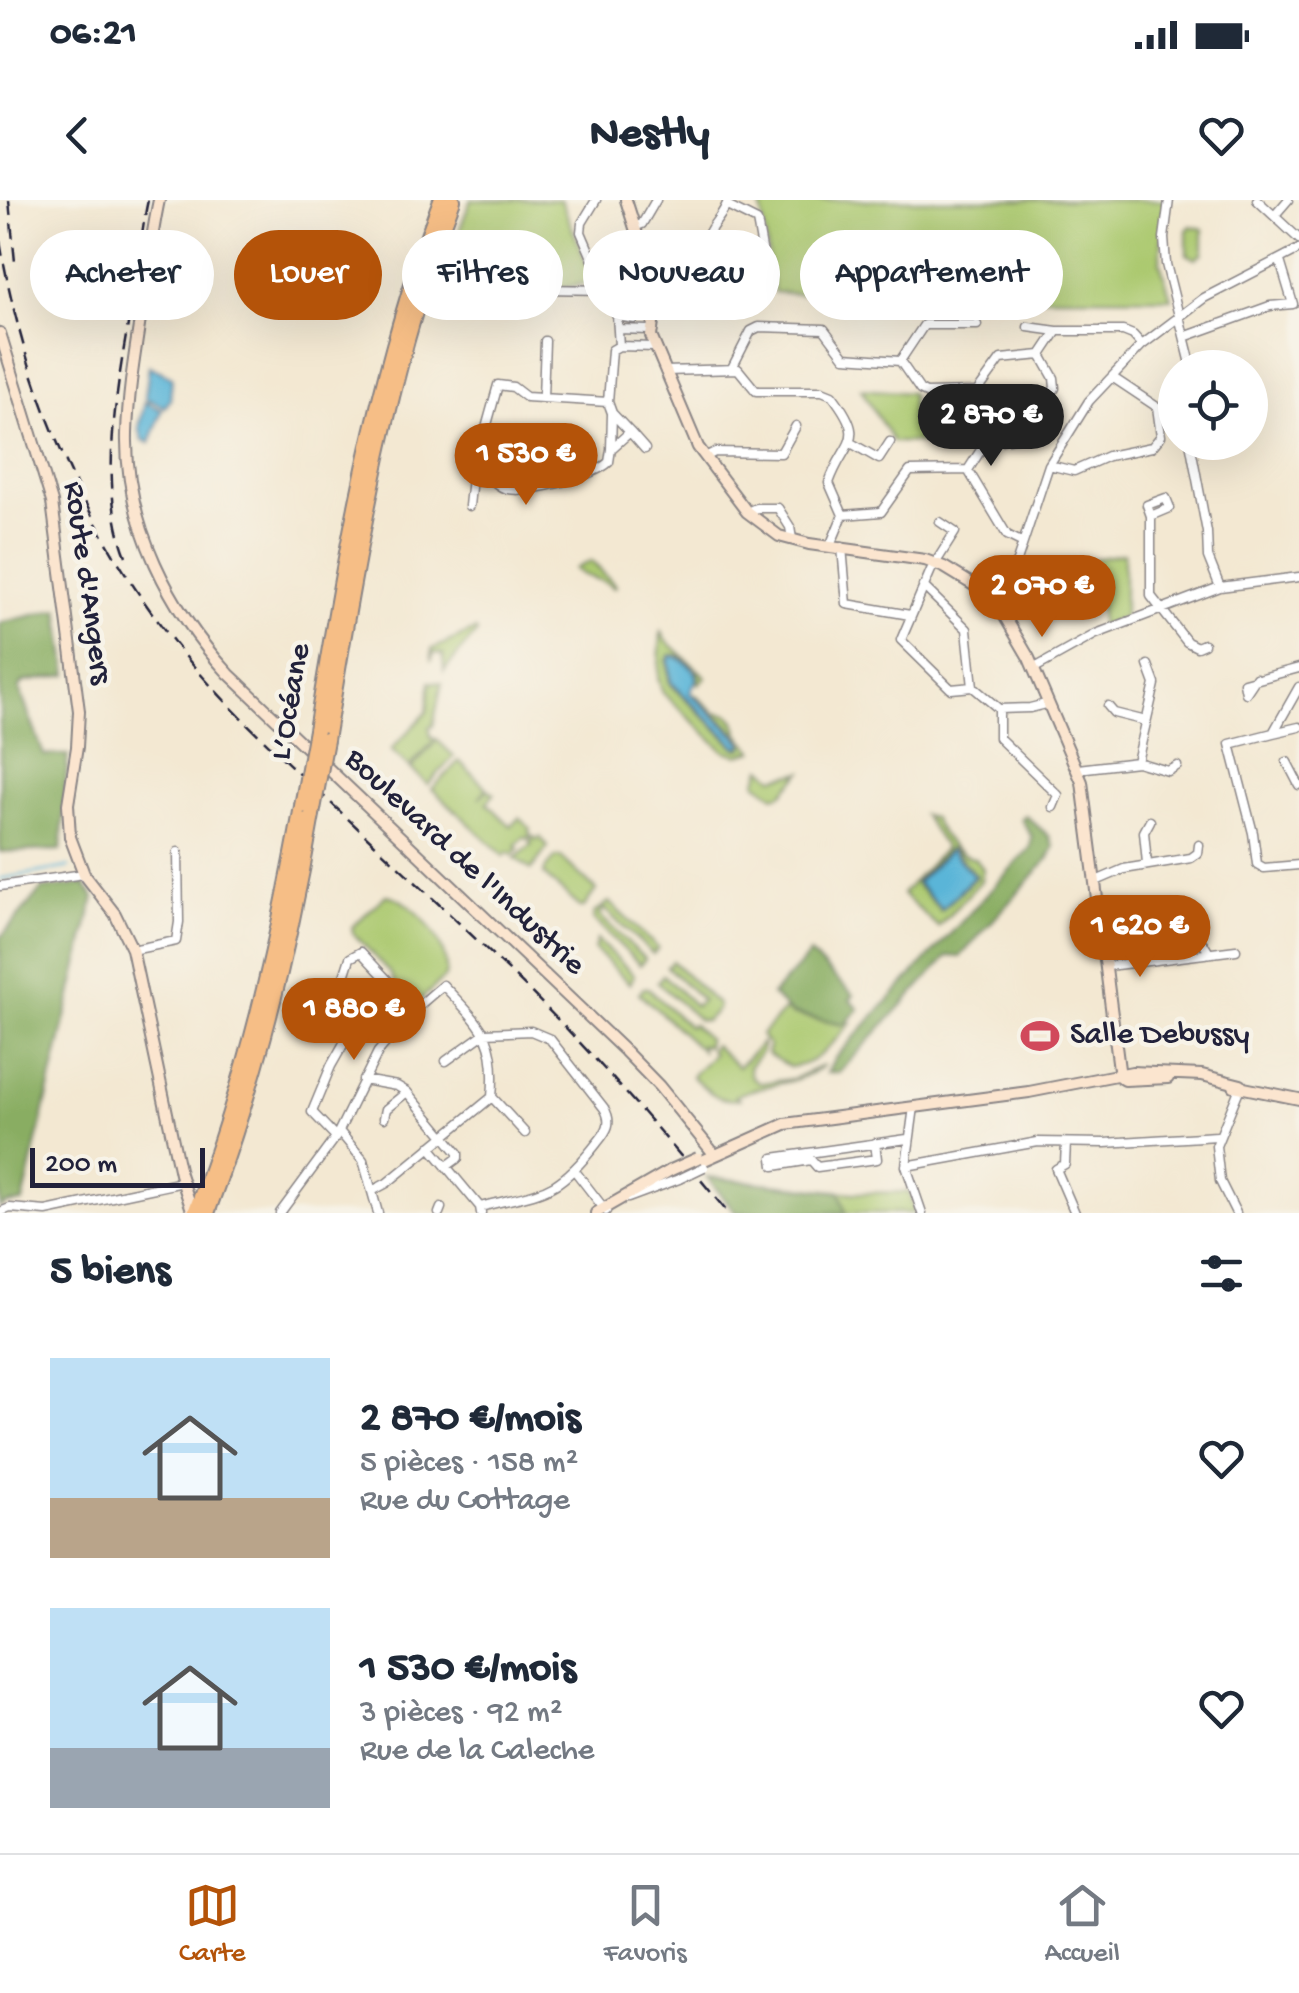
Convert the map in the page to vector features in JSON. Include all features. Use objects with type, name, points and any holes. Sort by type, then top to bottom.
[{"type":"highway","name":"L’Océane","points":[[198,1211],[259,1056],[294,911],[307,811],[379,401],[412,281],[441,200]]},
{"type":"highway","name":"L’Océane","points":[[342,607],[399,368],[453,200]]},
{"type":"street","name":"Boulevard de l'Industrie","points":[[159,200],[130,384],[127,437],[130,477],[141,523],[173,600],[229,674],[625,1051],[714,1153]]},
{"type":"street","points":[[583,237],[582,224],[596,200]]},
{"type":"street","points":[[626,200],[635,230]]},
{"type":"street","points":[[634,227],[642,224],[656,200]]},
{"type":"street","points":[[1169,200],[1164,238],[1166,264],[1189,350]]},
{"type":"street","points":[[1257,200],[1299,239]]},
{"type":"street","points":[[1275,215],[1288,200]]},
{"type":"street","points":[[711,230],[727,203],[756,220],[758,230]]},
{"type":"street","points":[[1299,250],[1219,289],[1180,316],[1142,345],[1076,418],[1049,465],[1017,561],[1001,594],[1006,621],[1033,669],[1078,769],[1108,966],[1120,1076],[1125,1080],[1184,1078],[1241,1085],[1299,1099]]},
{"type":"street","points":[[1187,336],[1270,306],[1293,304],[1280,260]]},
{"type":"street","points":[[617,320],[619,346]]},
{"type":"street","points":[[652,320],[649,330],[655,347],[705,457],[747,512],[779,536],[905,556],[935,564],[1001,594]]},
{"type":"street","points":[[900,361],[924,325],[977,325]]},
{"type":"street","points":[[732,368],[751,331],[759,327],[820,328],[845,357],[900,361],[922,391],[973,393],[983,387],[1004,358],[1041,355]]},
{"type":"street","points":[[1028,327],[1123,331],[1142,345]]},
{"type":"street","points":[[618,329],[649,330]]},
{"type":"street","points":[[1041,355],[1057,330]]},
{"type":"street","name":"Route d'Angers","points":[[0,333],[52,502],[78,710],[68,825],[84,874],[115,914],[132,949],[182,1182],[198,1211]]},
{"type":"street","points":[[543,398],[545,341]]},
{"type":"street","points":[[608,402],[526,397],[512,387],[498,385],[478,457],[480,469],[502,488],[517,490],[544,488],[603,467],[611,449],[612,413],[608,402],[612,350],[619,346],[655,347]]},
{"type":"street","points":[[968,470],[986,442],[1018,439],[1027,434],[1055,388],[1041,355]]},
{"type":"street","points":[[666,371],[732,368],[742,372],[756,391],[828,392],[852,427],[851,442],[829,483],[843,514],[836,547],[847,604],[910,615]]},
{"type":"street","points":[[1049,465],[1074,472],[1108,456],[1152,447],[1161,436],[1157,407],[1112,377]]},
{"type":"street","points":[[612,413],[646,448]]},
{"type":"street","points":[[705,457],[715,452],[781,454],[796,426]]},
{"type":"street","points":[[611,449],[630,432]]},
{"type":"street","points":[[851,442],[880,460],[890,442]]},
{"type":"street","points":[[517,490],[518,470],[534,454]]},
{"type":"street","points":[[1193,460],[1208,558],[1220,587]]},
{"type":"street","points":[[470,506],[472,478],[480,469]]},
{"type":"street","points":[[843,514],[882,512],[910,470],[968,470]]},
{"type":"street","points":[[968,470],[1009,537],[1021,542]]},
{"type":"street","points":[[747,512],[778,508],[790,527],[792,539]]},
{"type":"street","points":[[1151,516],[1149,589],[1160,610],[1190,644],[1204,644]]},
{"type":"street","points":[[940,522],[955,532],[910,615],[902,643],[951,688],[973,687],[999,709],[1046,704]]},
{"type":"street","points":[[1033,669],[1094,635],[1220,587],[1299,577]]},
{"type":"street","points":[[924,586],[967,629],[973,687]]},
{"type":"street","points":[[1137,762],[1155,684],[1148,665]]},
{"type":"street","points":[[1256,678],[1299,668]]},
{"type":"street","points":[[1272,733],[1299,688]]},
{"type":"street","points":[[1108,706],[1114,713],[1146,721]]},
{"type":"street","points":[[999,709],[999,738],[1058,795],[1053,807]]},
{"type":"street","points":[[1299,727],[1230,744],[1257,864],[1264,868],[1299,865]]},
{"type":"street","points":[[1078,769],[1137,762],[1168,771],[1177,766]]},
{"type":"street","points":[[1286,762],[1299,785]]},
{"type":"street","points":[[1147,863],[1144,832],[1150,821]]},
{"type":"street","points":[[1096,881],[1147,863],[1191,858],[1198,853],[1199,845]]},
{"type":"street","points":[[132,949],[176,941],[178,852]]},
{"type":"street","points":[[0,886],[84,874]]},
{"type":"street","points":[[1108,966],[1236,950]]},
{"type":"street","points":[[378,1213],[361,1156],[312,1112],[348,1036],[334,1008],[348,961],[361,952],[415,1009]]},
{"type":"street","points":[[280,1213],[338,1134],[378,1052],[415,1009],[443,985],[485,1033],[491,1047],[492,1096],[526,1133]]},
{"type":"street","points":[[376,1010],[397,991]]},
{"type":"street","points":[[430,1147],[480,1210],[545,1191],[574,1172],[607,1130],[610,1120],[546,1036],[531,1031],[485,1033],[446,1060]]},
{"type":"street","points":[[603,1212],[714,1153],[785,1124],[1120,1076]]},
{"type":"street","points":[[363,1080],[397,1086],[406,1092],[459,1155],[448,1166]]},
{"type":"street","points":[[1236,1213],[1218,1172],[1217,1136],[1241,1085]]},
{"type":"street","points":[[384,1118],[386,1109],[406,1092]]},
{"type":"street","points":[[372,1192],[492,1096]]},
{"type":"street","points":[[914,1107],[906,1166],[922,1213]]},
{"type":"street","points":[[906,1166],[1022,1144],[1104,1144],[1217,1136]]},
{"type":"street","points":[[875,1144],[877,1158],[817,1167],[811,1160],[774,1166],[773,1158],[907,1139]]},
{"type":"street","points":[[1066,1142],[1065,1164],[1056,1169],[1075,1213]]},
{"type":"street","points":[[574,1172],[603,1212]]},
{"type":"street","points":[[603,1212],[675,1174]]},
{"type":"street","points":[[0,1212],[10,1208],[46,1212],[182,1182]]},
{"type":"green space","points":[[471,200],[561,200],[583,255],[583,284],[563,288],[563,230],[460,230]]},
{"type":"green space","points":[[760,200],[1165,200],[1160,262],[1171,298],[1063,297],[1063,230],[800,230],[800,294],[780,292],[780,230],[765,230]]},
{"type":"green space","points":[[1191,226],[1203,229],[1203,253],[1196,259],[1187,254],[1187,230]]},
{"type":"green space","points":[[861,389],[911,393],[912,420],[962,421],[966,407],[976,406],[954,443],[893,442]]},
{"type":"green space","points":[[1124,553],[1124,617],[1100,627],[1100,603],[1080,608],[1058,581],[1083,575],[1080,562]]},
{"type":"green space","points":[[591,561],[616,586],[614,588],[575,569]]},
{"type":"green space","points":[[59,609],[68,675],[24,682],[19,688],[44,755],[68,755],[61,850],[0,852],[0,623]]},
{"type":"green space","points":[[475,630],[444,671],[443,654],[434,653],[431,661],[432,649]]},
{"type":"green space","points":[[661,630],[665,639],[706,677],[699,684],[697,669],[678,655],[670,655],[669,683],[736,748],[742,749],[745,741],[694,694],[715,712],[729,715],[754,751],[738,755],[724,751],[663,693],[658,679]]},
{"type":"green space","points":[[430,682],[442,683],[433,726],[429,727],[431,738],[436,739],[409,767],[391,750],[427,712]]},
{"type":"green space","points":[[437,740],[454,756],[428,785],[411,769]]},
{"type":"green space","points":[[459,761],[487,788],[479,798],[488,789],[494,794],[487,803],[511,826],[519,818],[531,829],[531,835],[516,845],[518,849],[512,855],[508,852],[504,856],[432,789]]},
{"type":"green space","points":[[762,768],[774,778],[802,772],[782,794],[774,796],[756,782]]},
{"type":"green space","points":[[923,815],[933,818],[950,843],[962,854],[976,859],[983,869],[981,881],[938,927],[902,894],[945,848]],"holes":[[[951,847],[977,876],[941,911],[915,883]]]},
{"type":"green space","points":[[1025,815],[1049,836],[1054,847],[1048,859],[960,957],[948,956],[839,1073],[827,1073],[835,1058],[1030,848],[1032,837],[1021,819]]},
{"type":"green space","points":[[534,837],[540,837],[548,847],[531,870],[515,858],[532,845]]},
{"type":"green space","points":[[556,857],[561,857],[596,890],[584,907],[544,875]]},
{"type":"green space","points":[[84,884],[94,897],[23,1202],[0,1208],[0,938],[42,889]]},
{"type":"green space","points":[[386,895],[397,898],[419,915],[443,953],[445,977],[417,1003],[353,933],[352,927]]},
{"type":"green space","points":[[609,902],[658,948],[653,954],[604,909],[599,915],[645,959],[640,965],[593,919],[594,913]]},
{"type":"green space","points":[[597,940],[634,975],[630,984],[594,949]]},
{"type":"green space","points":[[810,954],[854,995],[850,1000],[859,1009],[844,1025],[791,1013],[772,995]]},
{"type":"green space","points":[[672,961],[718,1005],[706,1021],[699,1020],[657,982],[663,975],[695,1006],[702,1000],[667,967]]},
{"type":"green space","points":[[644,988],[689,1027],[692,1024],[708,1039],[707,1047],[700,1045],[701,1050],[639,993]]},
{"type":"green space","points":[[786,1009],[791,1014],[843,1025],[851,1023],[816,1058],[790,1067],[767,1054],[769,1046],[761,1035]]},
{"type":"green space","points":[[762,1043],[762,1051],[749,1067],[751,1077],[759,1083],[793,1079],[824,1065],[802,1077],[746,1092],[732,1100],[713,1094],[692,1076],[713,1054],[710,1050],[714,1045],[738,1067]]},
{"type":"green space","points":[[707,1177],[855,1193],[909,1192],[915,1213],[736,1213]]},
{"type":"green space","points":[[707,1177],[840,1192],[846,1213],[736,1213]]},
{"type":"water","points":[[149,366],[172,377],[170,400],[165,407],[145,398]]},
{"type":"water","points":[[145,402],[162,410],[150,443],[143,440],[139,428]]},
{"type":"water","points":[[671,656],[694,671],[697,678],[690,693],[742,746],[737,747],[671,682]]},
{"type":"water","points":[[950,850],[974,876],[942,909],[917,883]]},
{"type":"waterway","points":[[0,879],[69,867]]},
{"type":"railway","points":[[9,200],[15,262]]},
{"type":"railway","points":[[126,556],[112,492],[114,421],[148,200]]},
{"type":"railway","points":[[0,241],[11,298],[44,408],[91,513],[151,611],[237,713],[564,1026],[728,1213]]},
{"type":"place","name":"Salle Debussy","points":[[1040,1036]]}]
